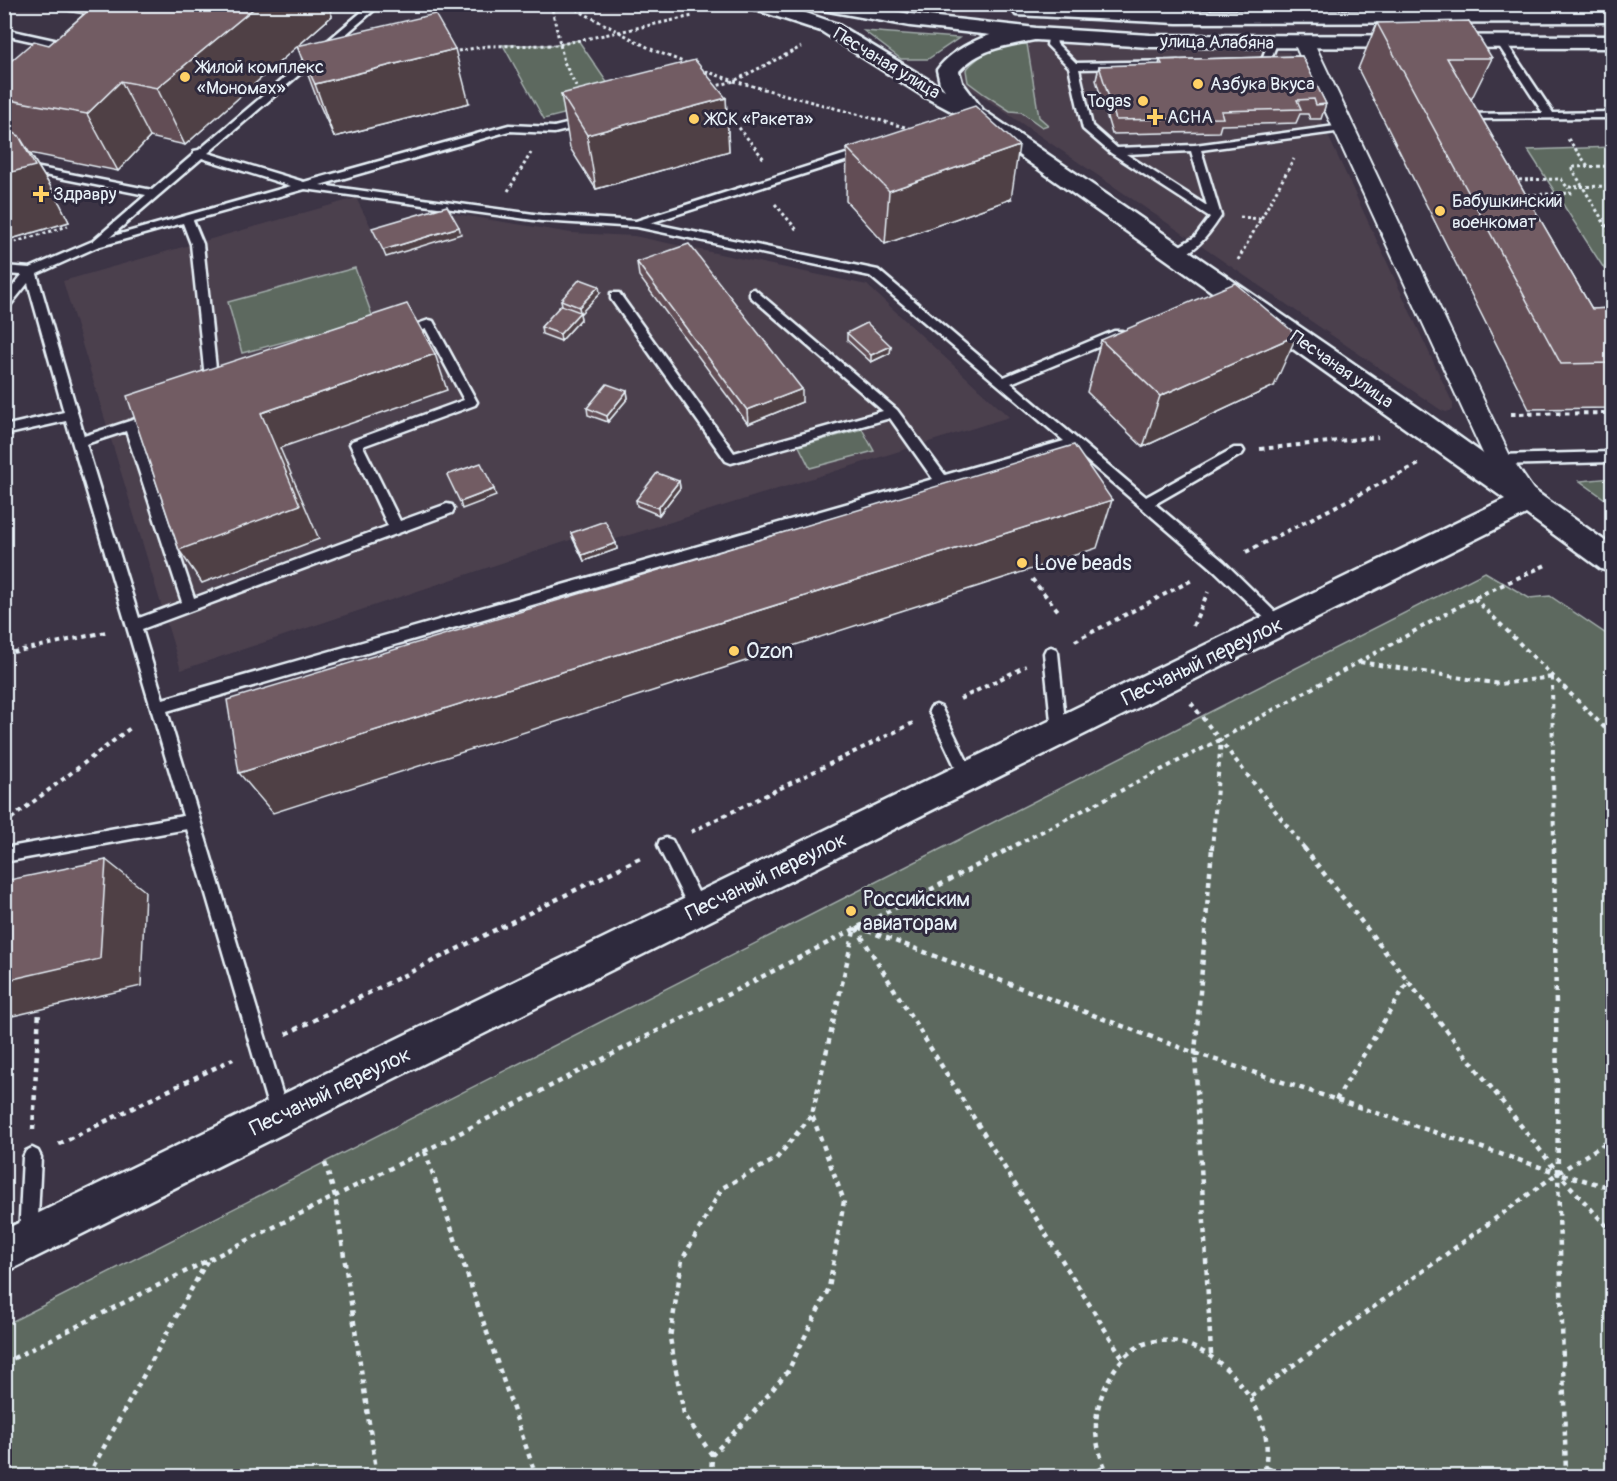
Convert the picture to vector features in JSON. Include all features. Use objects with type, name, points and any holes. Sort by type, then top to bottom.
[{"type":"street","name":"Песчаная улица","points":[[757,4],[807,18],[828,27],[931,91],[980,117],[1177,253],[1612,561]]},
{"type":"street","name":"улица Алабяна","points":[[823,4],[910,20],[1044,35],[1150,41],[1612,42]]},
{"type":"street","points":[[857,4],[1177,17],[1612,16]]},
{"type":"street","name":"Песчаная улица","points":[[980,117],[951,83],[948,70],[956,60],[977,47],[1013,36],[1044,35]]},
{"type":"street","points":[[1304,43],[1499,460],[1527,501]]},
{"type":"street","name":"Песчаный переулок","points":[[16,1246],[1527,501]]},
{"type":"lane","points":[[93,244],[377,4]]},
{"type":"lane","points":[[4,32],[78,48]]},
{"type":"lane","points":[[1044,35],[1074,66],[1087,128],[1114,150],[1216,216]]},
{"type":"lane","points":[[1242,63],[1266,62],[1272,43]]},
{"type":"lane","points":[[1502,43],[1551,117]]},
{"type":"lane","points":[[1074,66],[1194,64]]},
{"type":"lane","points":[[296,74],[319,71]]},
{"type":"lane","points":[[1460,127],[1454,117],[1612,115]]},
{"type":"lane","points":[[4,305],[31,272],[93,244],[509,128],[562,129],[597,119]]},
{"type":"lane","points":[[1114,150],[1195,148],[1343,128]]},
{"type":"lane","points":[[637,224],[877,148]]},
{"type":"lane","points":[[1195,148],[1216,216]]},
{"type":"lane","points":[[198,153],[300,185],[541,218],[637,224],[874,273],[1219,566],[1279,623]]},
{"type":"lane","points":[[4,164],[153,193]]},
{"type":"lane","points":[[14,180],[43,173]]},
{"type":"lane","points":[[1177,253],[1199,239],[1216,216]]},
{"type":"lane","points":[[187,218],[196,244],[213,397]]},
{"type":"lane","points":[[4,270],[31,272]]},
{"type":"lane","points":[[31,272],[71,415],[280,1116]]},
{"type":"lane","points":[[754,293],[893,413],[941,480]]},
{"type":"lane","points":[[615,296],[731,458],[893,413]]},
{"type":"lane","points":[[383,340],[429,324],[471,402],[356,444],[396,528]]},
{"type":"lane","points":[[1002,382],[1118,334]]},
{"type":"lane","points":[[79,442],[171,411]]},
{"type":"lane","points":[[4,431],[71,415]]},
{"type":"lane","points":[[130,425],[190,605]]},
{"type":"lane","points":[[158,707],[1074,443]]},
{"type":"lane","points":[[1146,503],[1238,451]]},
{"type":"lane","points":[[1499,460],[1612,457]]},
{"type":"lane","points":[[134,626],[447,509]]},
{"type":"lane","points":[[1052,653],[1059,731]]},
{"type":"lane","points":[[936,711],[967,777]]},
{"type":"lane","points":[[4,855],[192,821]]},
{"type":"lane","points":[[666,845],[698,909]]},
{"type":"lane","points":[[16,1246],[32,1158]]},
{"type":"path","points":[[551,4],[557,45],[568,77],[584,100]]},
{"type":"path","points":[[566,4],[653,50],[734,81],[920,131]]},
{"type":"path","points":[[441,54],[487,46],[557,45],[693,16]]},
{"type":"path","points":[[708,88],[734,81],[802,47]]},
{"type":"path","points":[[687,64],[694,72]]},
{"type":"path","points":[[722,106],[779,179]]},
{"type":"path","points":[[495,212],[545,130]]},
{"type":"path","points":[[1236,264],[1308,133]]},
{"type":"path","points":[[1612,166],[1571,167],[1612,236]]},
{"type":"path","points":[[1503,180],[1561,179],[1571,193],[1512,195]]},
{"type":"path","points":[[760,185],[822,261]]},
{"type":"path","points":[[1567,187],[1612,186]]},
{"type":"path","points":[[4,245],[51,231]]},
{"type":"path","points":[[1502,414],[1612,413]]},
{"type":"path","points":[[1238,451],[1381,437]]},
{"type":"path","points":[[39,1010],[32,1158],[1052,653],[1424,461]]},
{"type":"path","points":[[4,1363],[425,1151],[855,926],[1221,739],[1474,598],[1548,564]]},
{"type":"path","points":[[1032,579],[1060,613]]},
{"type":"path","points":[[1474,598],[1612,735]]},
{"type":"path","points":[[4,654],[134,626]]},
{"type":"path","points":[[1359,662],[1500,684],[1552,677]]},
{"type":"path","points":[[1552,677],[1558,1173],[1566,1476]]},
{"type":"path","points":[[4,824],[158,707]]},
{"type":"path","points":[[1201,714],[1558,1173],[1612,1232]]},
{"type":"path","points":[[1211,1354],[1195,1053],[1221,739]]},
{"type":"path","points":[[855,926],[1195,1053],[1558,1173],[1612,1188]]},
{"type":"path","points":[[711,1476],[712,1455],[684,1414],[670,1338],[682,1260],[722,1188],[776,1159],[812,1115],[855,926]]},
{"type":"path","points":[[855,926],[1122,1358]]},
{"type":"path","points":[[1336,1100],[1409,980]]},
{"type":"path","points":[[712,1455],[753,1413],[788,1371],[829,1288],[844,1201],[812,1115]]},
{"type":"path","points":[[1251,1396],[1558,1173],[1612,1139]]},
{"type":"path","points":[[425,1151],[536,1476]]},
{"type":"path","points":[[325,1163],[335,1196],[377,1476]]},
{"type":"path","points":[[91,1476],[94,1465],[208,1259]]},
{"type":"path","points":[[1109,1476],[1104,1467],[1096,1436],[1097,1406],[1106,1379],[1122,1358],[1141,1346],[1164,1341],[1188,1344],[1211,1354],[1233,1372],[1251,1396],[1262,1418],[1267,1443],[1265,1476]]},
{"type":"path","points":[[1090,1476],[1104,1467]]},
{"type":"path","points":[[1267,1468],[1284,1476]]},
{"type":"shaded area","points":[[1009,43],[1289,52],[1453,404],[1453,410],[1446,412],[1441,410],[967,86],[960,78],[961,68],[977,53]]},
{"type":"shaded area","points":[[356,198],[375,235],[449,213],[571,233],[634,236],[867,285],[1009,417],[613,540],[573,539],[181,670],[63,281]]},
{"type":"green space","points":[[864,31],[959,38],[928,59],[901,59]]},
{"type":"green space","points":[[578,40],[619,100],[544,119],[503,45],[557,45]]},
{"type":"green space","points":[[1027,44],[1039,117],[1048,125],[1042,127],[1021,112],[1010,111],[968,82],[966,70],[978,58],[1001,47]]},
{"type":"green space","points":[[1612,147],[1612,281],[1528,150]]},
{"type":"green space","points":[[355,268],[373,318],[242,353],[228,302]]},
{"type":"green space","points":[[862,429],[874,451],[810,468],[799,446]]},
{"type":"green space","points":[[1612,478],[1612,504],[1580,481]]},
{"type":"green space","points":[[1485,572],[1529,598],[1550,596],[1612,638],[1612,1476],[5,1476],[5,1325]]},
{"type":"building","points":[[96,4],[259,4],[157,88],[121,81],[87,114],[4,99],[4,67],[34,41],[49,45]]},
{"type":"building","points":[[435,14],[455,49],[315,84],[297,46]]},
{"type":"building","points":[[1469,21],[1492,58],[1447,58],[1592,309],[1612,308],[1612,363],[1561,364],[1377,23]]},
{"type":"building","points":[[1302,56],[1326,104],[1316,105],[1314,99],[1297,100],[1301,109],[1221,111],[1223,118],[1116,120],[1099,66],[1162,64],[1160,60]]},
{"type":"building","points":[[695,60],[726,98],[587,135],[561,94]]},
{"type":"building","points":[[975,106],[1019,146],[889,191],[847,148]]},
{"type":"building","points":[[4,128],[19,136],[35,166],[4,174]]},
{"type":"building","points":[[447,206],[459,227],[383,250],[372,228]]},
{"type":"building","points":[[689,244],[802,389],[747,410],[637,262]]},
{"type":"building","points":[[580,279],[599,286],[579,307],[561,300]]},
{"type":"building","points":[[1235,283],[1297,335],[1160,396],[1101,340]]},
{"type":"building","points":[[407,304],[435,354],[261,413],[300,505],[179,550],[127,396]]},
{"type":"building","points":[[561,305],[580,312],[560,334],[541,327]]},
{"type":"building","points":[[867,323],[891,346],[871,355],[847,333]]},
{"type":"building","points":[[607,384],[627,391],[607,416],[587,408]]},
{"type":"building","points":[[1074,445],[1112,500],[239,773],[227,700]]},
{"type":"building","points":[[481,463],[494,489],[460,502],[447,475]]},
{"type":"building","points":[[657,473],[679,481],[658,508],[636,500]]},
{"type":"building","points":[[605,521],[616,543],[582,555],[571,533]]},
{"type":"building","points":[[106,860],[100,959],[4,981],[4,881]]},
{"type":"place","name":"Жилой комплекс «Мономах»","points":[[185,77]]},
{"type":"place","name":"Азбука Вкуса","points":[[1198,84]]},
{"type":"place","name":"Togas","points":[[1143,101]]},
{"type":"place","name":"АСНА","points":[[1155,117]]},
{"type":"place","name":"ЖСК «Ракета»","points":[[694,119]]},
{"type":"place","name":"Здравру","points":[[41,194]]},
{"type":"place","name":"Бабушкинский военкомат","points":[[1440,211]]},
{"type":"place","name":"Love beads","points":[[1022,563]]},
{"type":"place","name":"Ozon","points":[[734,651]]},
{"type":"place","name":"Российским авиаторам","points":[[851,911]]}]
